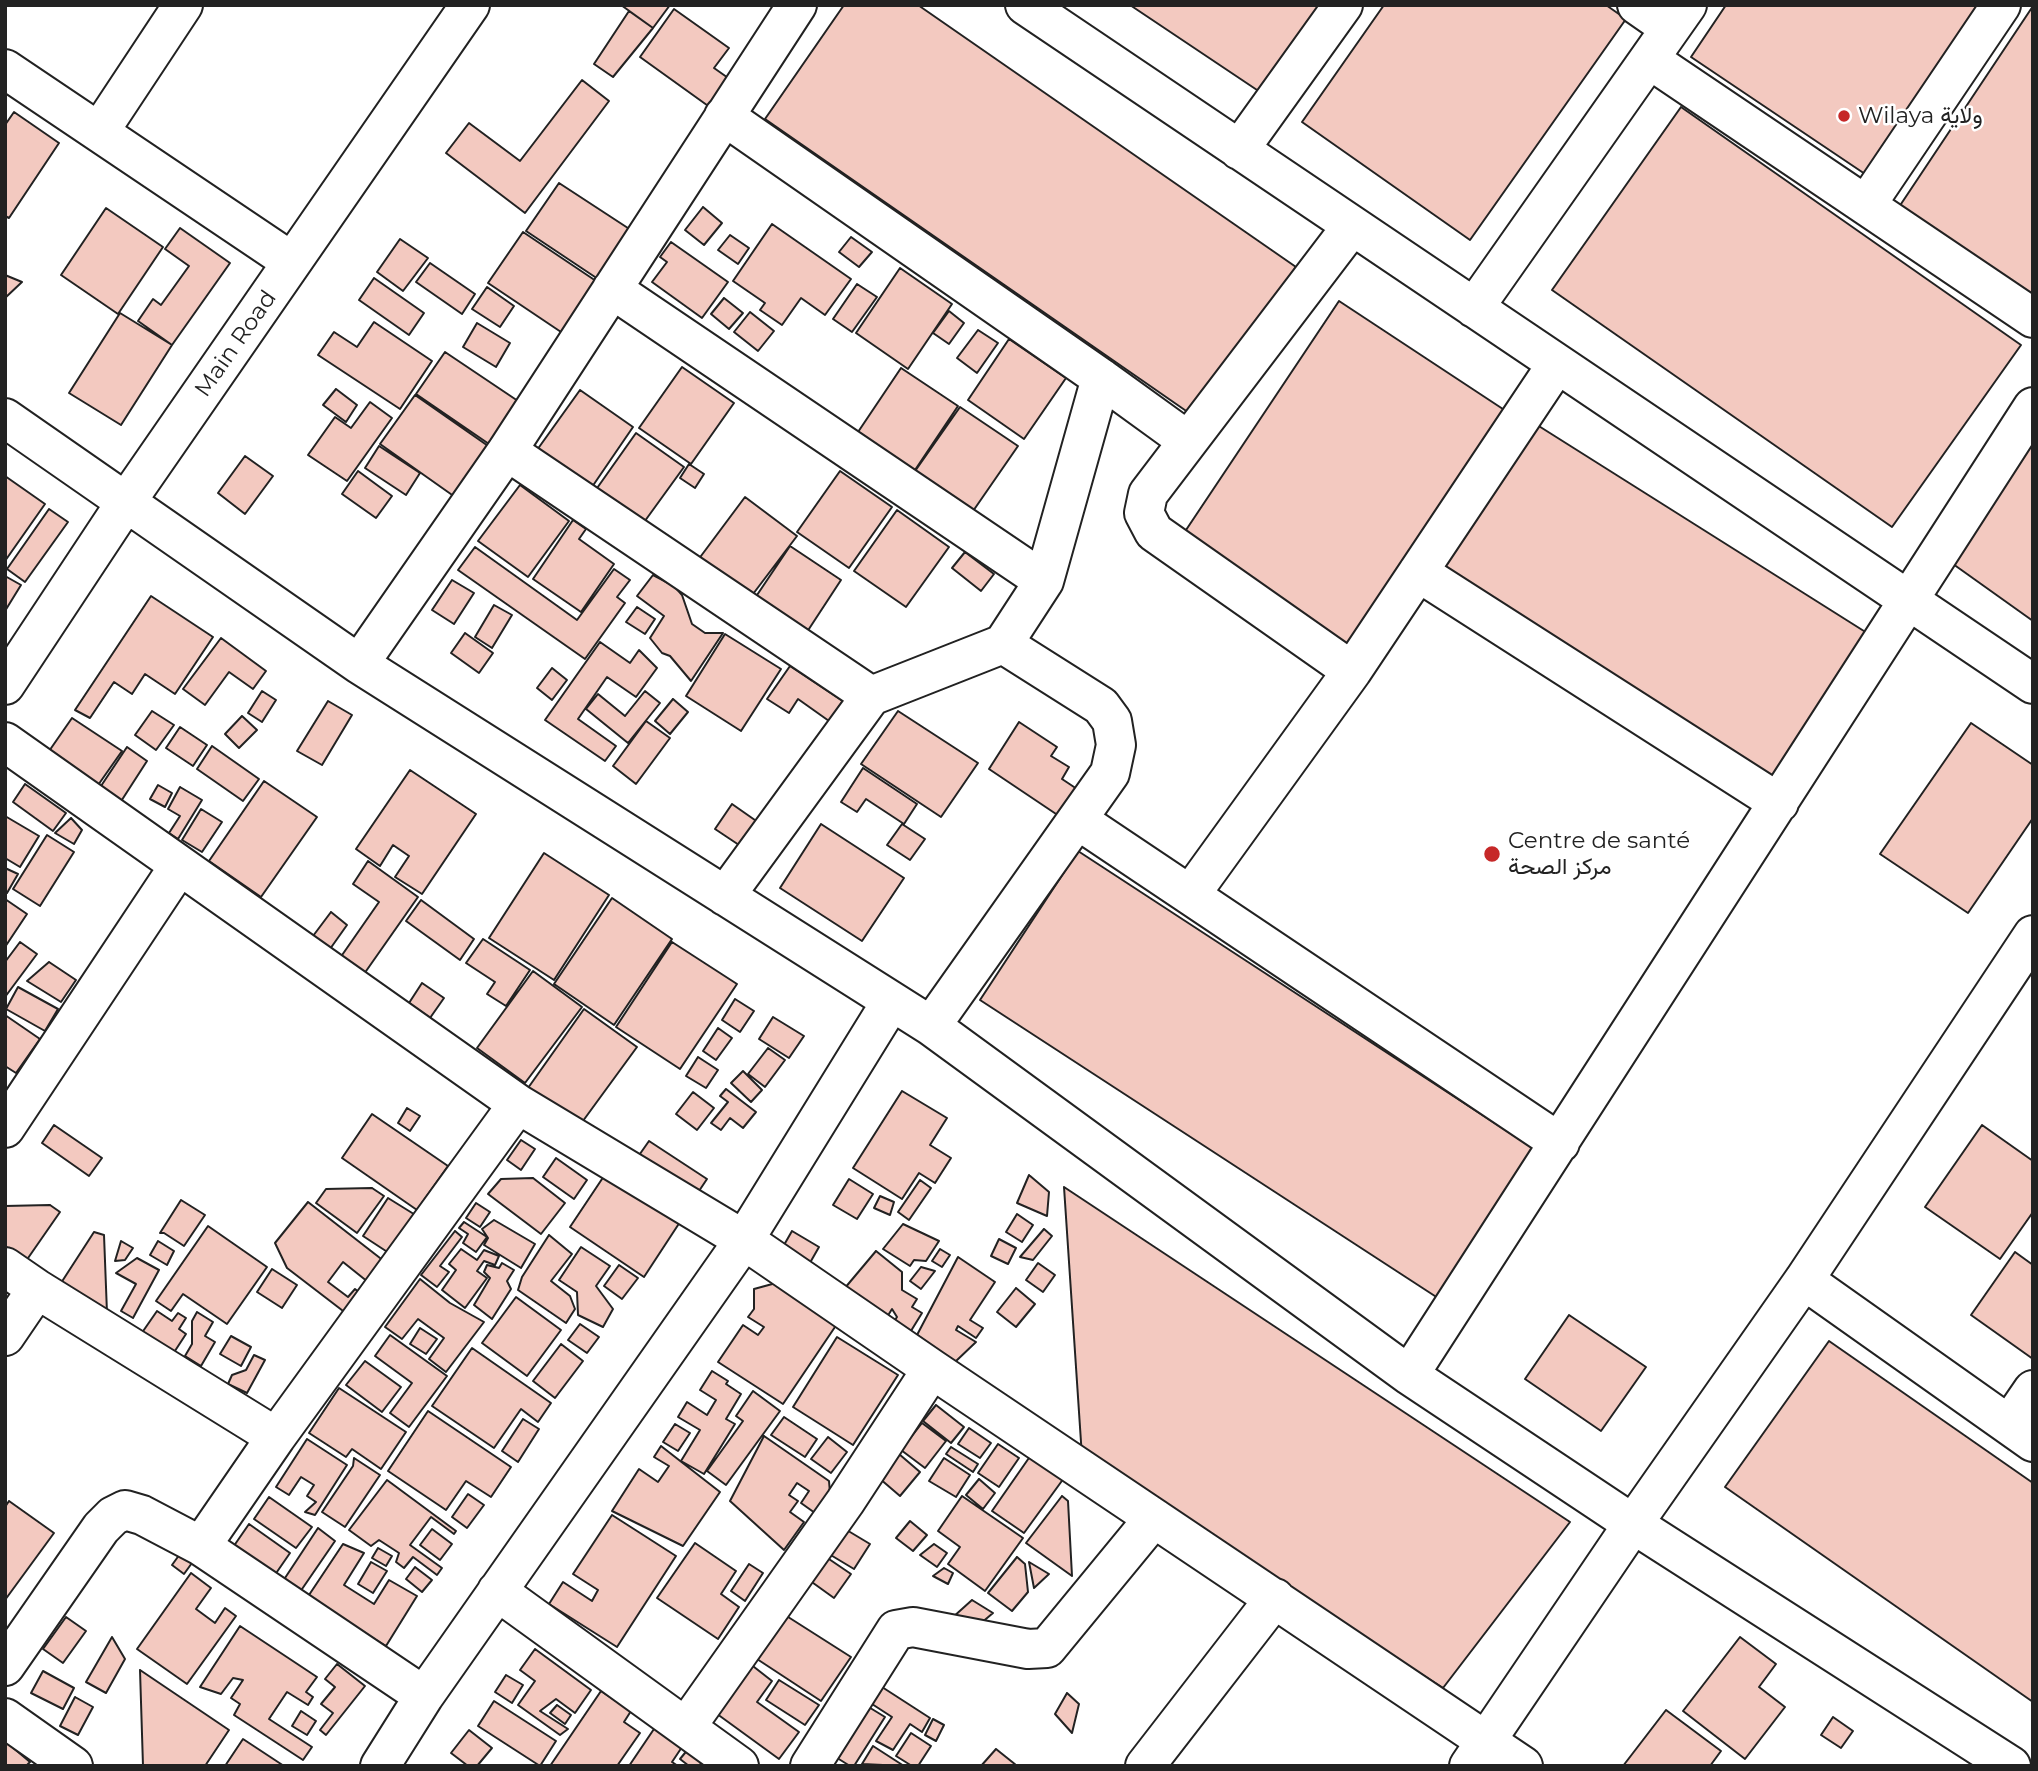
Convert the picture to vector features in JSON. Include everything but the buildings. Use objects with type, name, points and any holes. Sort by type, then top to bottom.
[{"type":"street","points":[[99,132],[183,5]]},
{"type":"street","name":"Main Road","points":[[5,685],[126,502],[470,5]]},
{"type":"street","points":[[359,664],[507,451],[797,5]]},
{"type":"street","points":[[1025,5],[2033,684]]},
{"type":"street","points":[[1239,150],[1343,5]]},
{"type":"street","points":[[1474,308],[1679,17],[1637,5]]},
{"type":"street","points":[[1866,205],[2001,5]]},
{"type":"street","points":[[1648,59],[2033,318]]},
{"type":"street","points":[[5,69],[292,262]]},
{"type":"street","points":[[724,116],[1188,441]]},
{"type":"street","points":[[1352,226],[1148,494],[1144,513],[1154,532],[1352,671]]},
{"type":"street","points":[[612,289],[1044,581]]},
{"type":"street","points":[[1190,895],[1352,671],[1557,364]]},
{"type":"street","points":[[725,896],[871,696],[1003,644],[1044,581],[1101,378]]},
{"type":"street","points":[[1409,1375],[2033,407]]},
{"type":"street","points":[[5,418],[359,664],[931,1026],[1409,1375],[1633,1524],[2011,1766]]},
{"type":"street","points":[[507,451],[871,696]]},
{"type":"street","points":[[1418,572],[1779,803]]},
{"type":"street","points":[[931,1026],[1110,773],[1116,745],[1112,721],[1101,706],[1003,644]]},
{"type":"street","points":[[5,742],[518,1104],[744,1240],[1275,1598],[1478,1753],[1523,1766]]},
{"type":"street","points":[[1078,820],[1560,1143]]},
{"type":"street","points":[[5,1128],[179,866]]},
{"type":"street","points":[[1478,1753],[1633,1524],[1804,1280],[2033,934]]},
{"type":"street","points":[[380,1766],[424,1696],[744,1240],[891,1002]]},
{"type":"street","points":[[201,1546],[276,1437],[518,1104]]},
{"type":"street","points":[[5,1267],[276,1437]]},
{"type":"street","points":[[1804,1280],[2021,1434],[2033,1390]]},
{"type":"street","points":[[5,1336],[37,1289]]},
{"type":"street","points":[[686,1727],[845,1502],[932,1369]]},
{"type":"street","points":[[5,1666],[101,1528],[113,1516],[125,1510],[142,1515],[201,1546],[424,1696]]},
{"type":"street","points":[[810,1766],[895,1630],[913,1627],[1028,1649],[1047,1648],[1154,1518]]},
{"type":"street","points":[[498,1591],[739,1766]]},
{"type":"street","points":[[1144,1766],[1275,1598]]},
{"type":"street","points":[[5,1718],[74,1766]]},
{"type":"place","name":"Wilaya ولاية","points":[[1844,116]]},
{"type":"place","name":"Centre de santé مركز الصحة","points":[[1492,854]]}]
